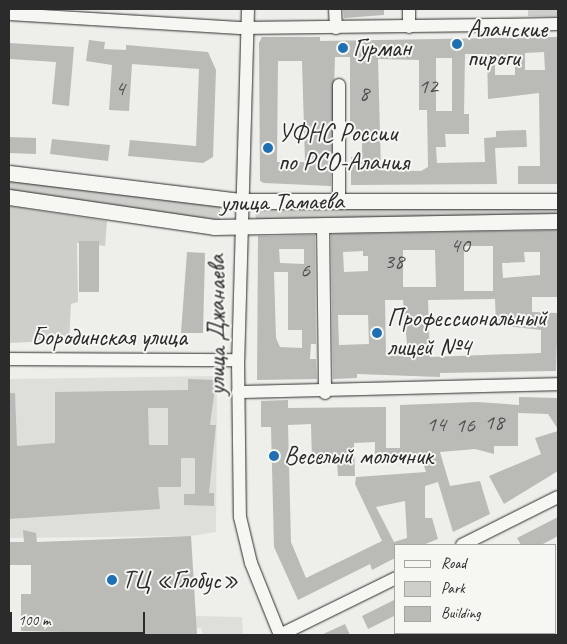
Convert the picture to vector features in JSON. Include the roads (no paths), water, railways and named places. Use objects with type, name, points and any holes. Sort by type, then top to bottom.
[{"type":"main road","name":"улица Тамаева","points":[[9,173],[242,201],[558,201]]},
{"type":"main road","name":"улица Тамаева","points":[[9,197],[241,227],[558,221]]},
{"type":"street","name":"улица Джанаева","points":[[248,9],[238,360],[242,533],[280,635]]},
{"type":"street","points":[[335,9],[336,28]]},
{"type":"street","points":[[409,9],[409,27]]},
{"type":"street","points":[[9,14],[248,28],[558,24]]},
{"type":"street","points":[[339,85],[339,201]]},
{"type":"street","points":[[323,226],[325,394]]},
{"type":"street","name":"Бородинская улица","points":[[9,359],[238,360]]},
{"type":"street","points":[[238,392],[325,394],[558,384]]},
{"type":"street","points":[[464,544],[558,497]]},
{"type":"street","points":[[280,635],[394,579]]},
{"type":"place","name":"Аланские пироги","points":[[457,44]]},
{"type":"place","name":"Гурман","points":[[343,48]]},
{"type":"place","name":"УФНС России по РСО-Алания","points":[[268,148]]},
{"type":"place","name":"Профессиональный лицей №4","points":[[377,333]]},
{"type":"place","name":"Веселый молочник","points":[[274,456]]},
{"type":"place","name":"ТЦ «Глобус»","points":[[112,580]]}]
